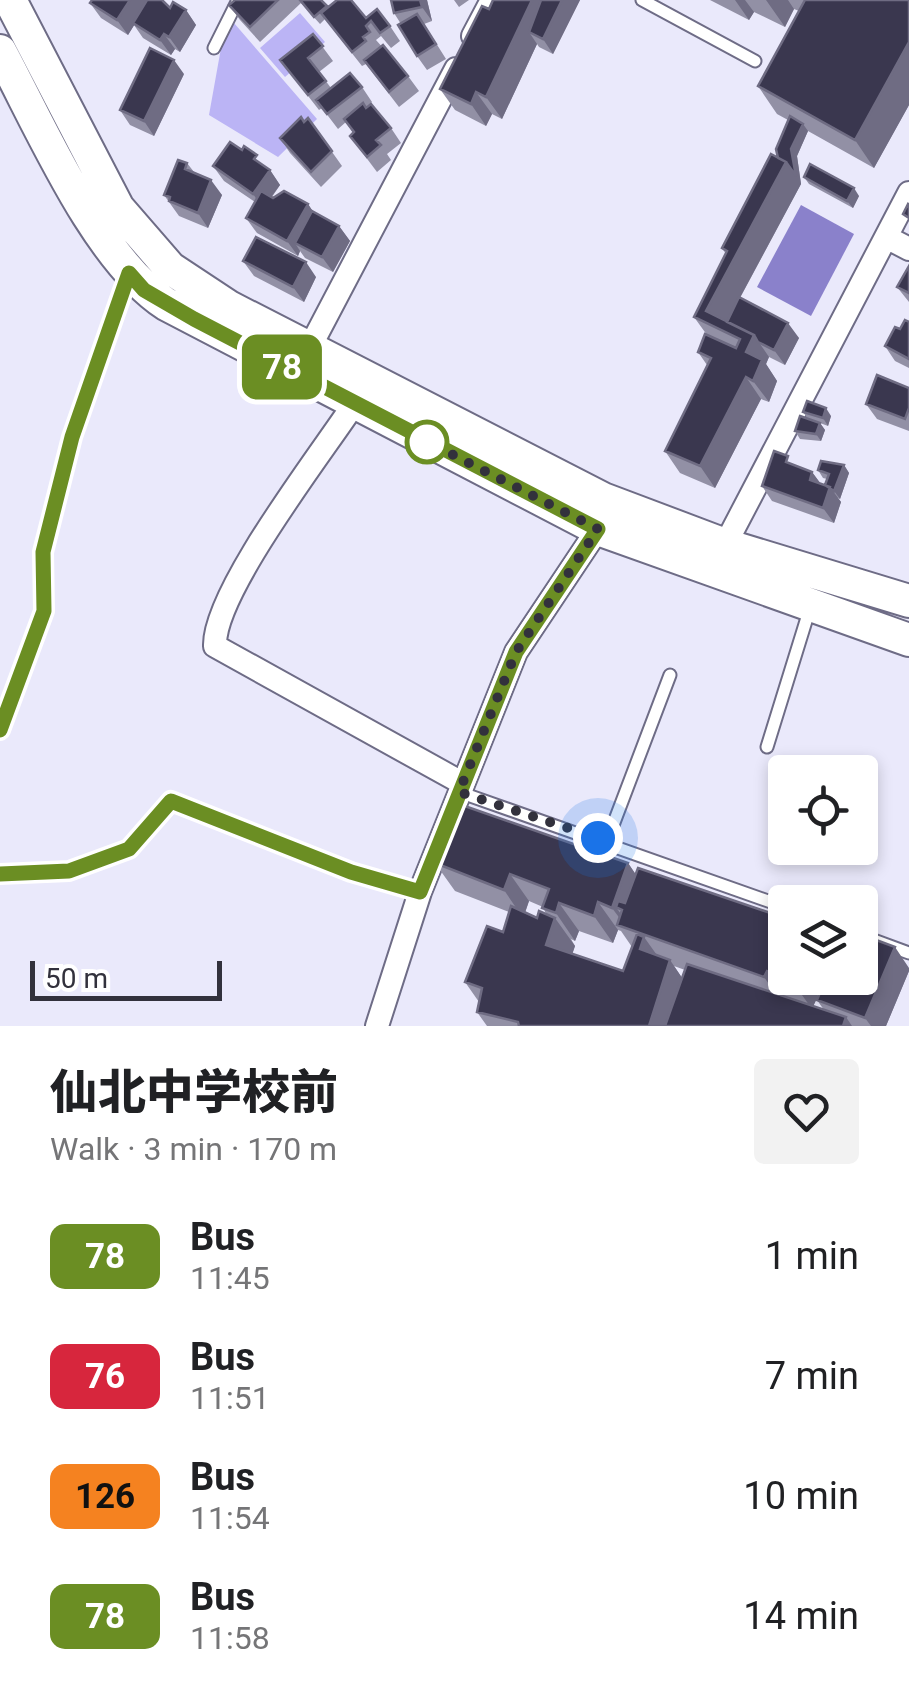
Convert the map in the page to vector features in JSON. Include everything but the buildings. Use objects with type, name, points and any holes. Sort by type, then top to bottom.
[{"type":"street","points":[[10,0],[118,208],[170,268],[309,349],[603,499],[725,545],[909,601]]},
{"type":"street","points":[[309,349],[492,0]]},
{"type":"street","points":[[0,51],[81,201],[129,273],[166,304],[598,529],[810,608],[909,640]]},
{"type":"street","points":[[725,545],[909,193]]},
{"type":"street","points":[[886,236],[909,249]]},
{"type":"street","points":[[354,404],[236,583],[214,627],[215,646],[460,787]]},
{"type":"street","points":[[377,1026],[420,892],[516,652],[598,529]]},
{"type":"lane","points":[[214,48],[238,0]]},
{"type":"lane","points":[[642,0],[755,61]]},
{"type":"lane","points":[[0,730],[44,611],[43,552],[72,437],[129,273]]},
{"type":"lane","points":[[767,747],[810,608]]},
{"type":"lane","points":[[607,841],[670,674]]},
{"type":"lane","points":[[460,787],[768,901]]},
{"type":"lane","points":[[0,874],[69,871],[129,849],[171,801],[351,872],[420,892]]},
{"type":"lane","points":[[878,942],[909,953]]},
{"type":"shaded area","points":[[300,13],[325,42],[285,77],[260,48]]},
{"type":"shaded area","points":[[234,23],[317,119],[278,157],[209,115],[221,48]]},
{"type":"shaded area","points":[[801,205],[854,234],[811,316],[757,287]]},
{"type":"bus line","name":"78","points":[[0,730],[44,611],[43,552],[72,437],[129,273],[144,290],[166,304],[598,529],[516,652],[420,892],[351,872],[171,801],[129,849],[69,871],[0,874]]},
{"type":"route","points":[[427,442],[424,440],[598,529],[516,652],[459,792],[598,838]]}]
